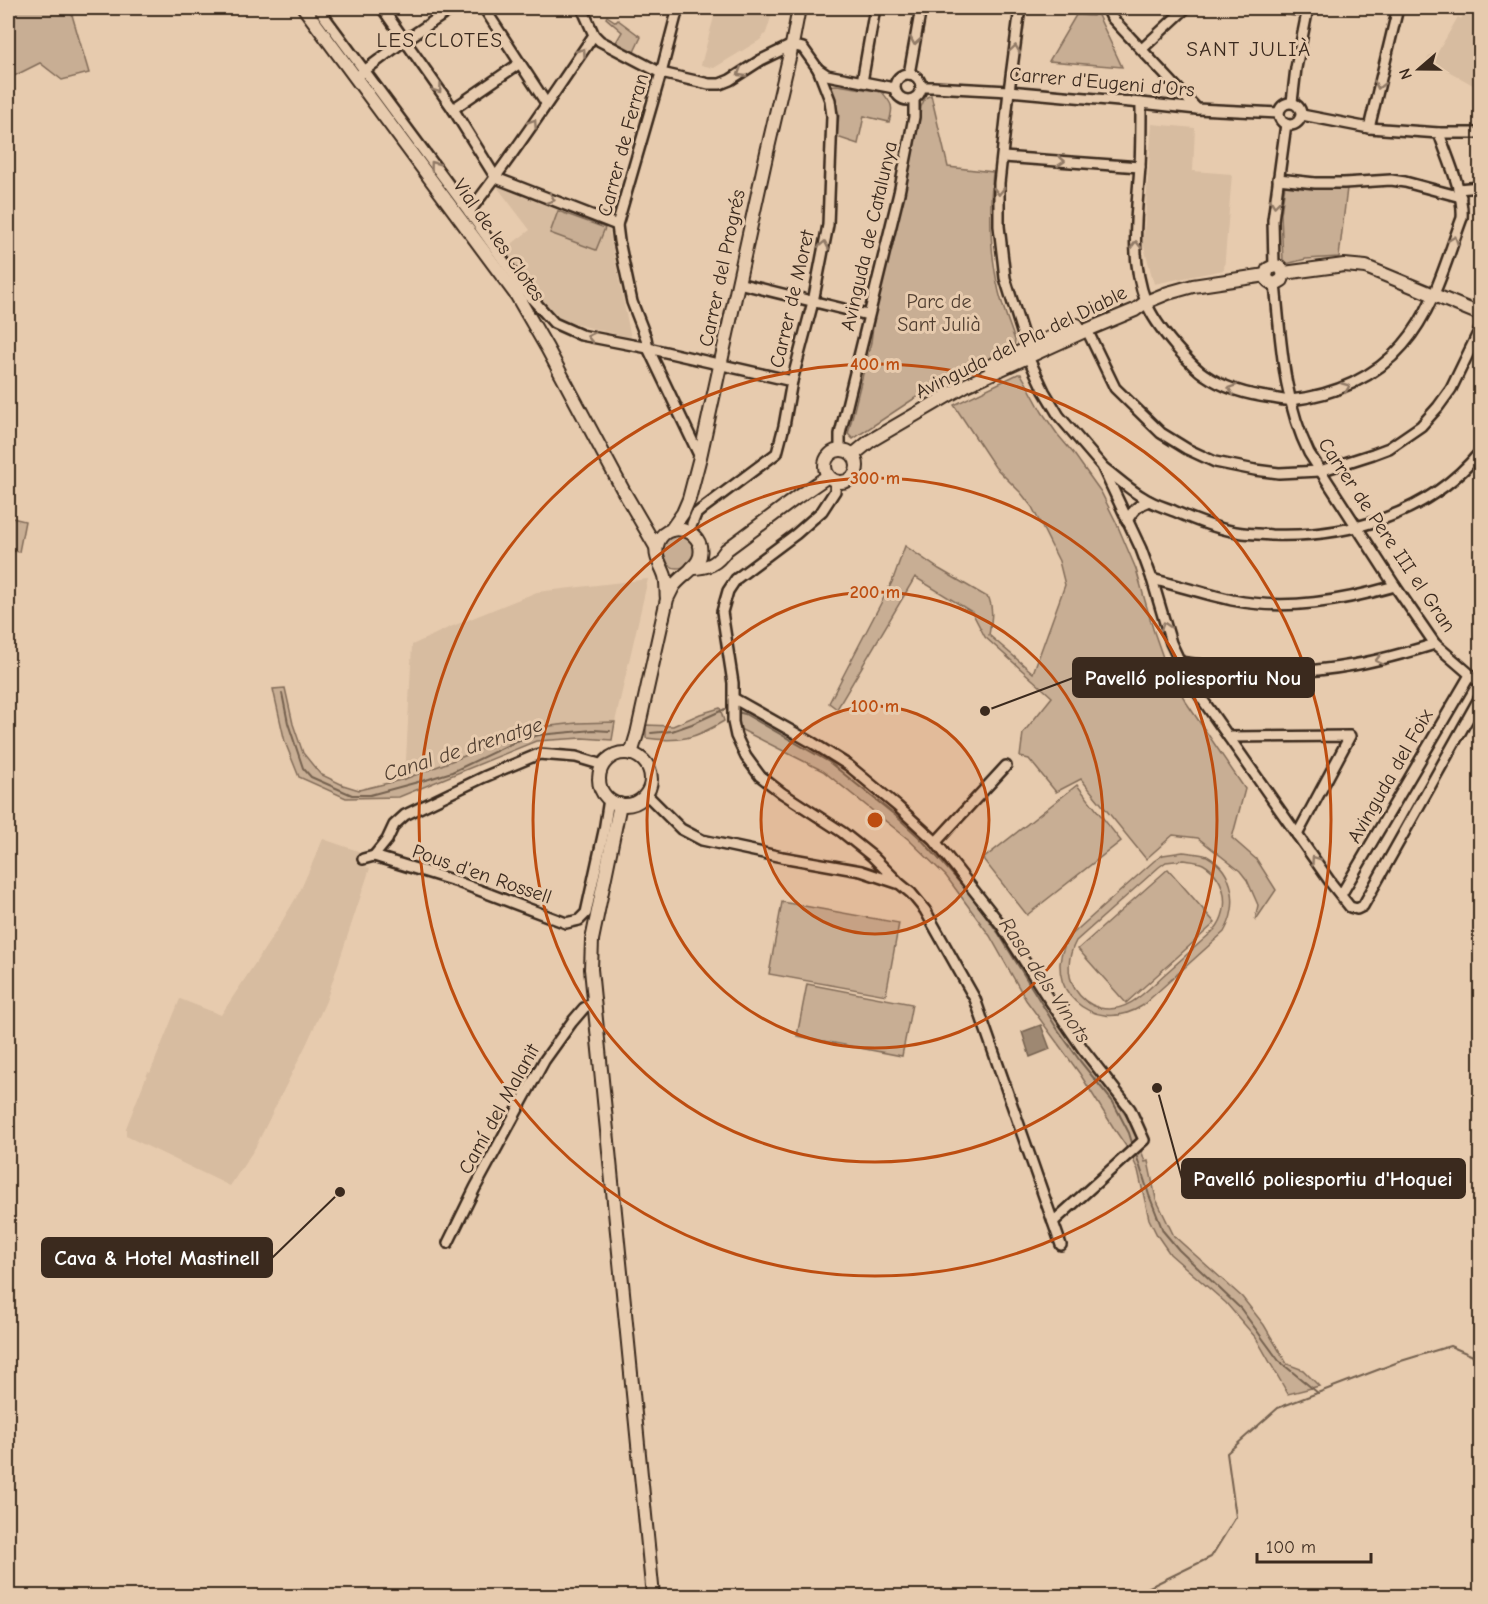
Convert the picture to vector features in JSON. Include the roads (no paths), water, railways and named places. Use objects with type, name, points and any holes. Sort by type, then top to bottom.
[{"type":"street","name":"Vial de les Clotes","points":[[304,8],[360,73],[517,296],[656,547]]},
{"type":"street","points":[[318,8],[360,73],[469,212],[525,291],[554,323],[581,335],[792,381]]},
{"type":"street","points":[[382,8],[453,110],[496,178],[617,225]]},
{"type":"street","points":[[360,73],[453,8]]},
{"type":"street","points":[[484,8],[546,103]]},
{"type":"street","points":[[582,8],[594,35],[600,41],[661,73],[709,84],[720,84],[792,45],[803,48],[818,69],[827,75],[894,88]]},
{"type":"street","name":"Carrer de Ferran","points":[[678,8],[617,225],[632,302],[648,348],[700,457]]},
{"type":"street","name":"Carrer del Progrés","points":[[669,531],[683,513],[700,457],[800,8]]},
{"type":"street","points":[[861,82],[875,8]]},
{"type":"street","points":[[909,74],[921,8]]},
{"type":"street","points":[[1020,8],[999,183],[999,226],[1005,279],[1028,352],[1044,391],[1059,416],[1102,466],[1149,501],[1201,522],[1245,534],[1292,535],[1358,527],[1401,512],[1449,482],[1480,452]]},
{"type":"street","points":[[1107,8],[1112,18],[1197,109]]},
{"type":"street","points":[[1142,48],[1186,8]]},
{"type":"street","points":[[1282,8],[1307,9],[1292,102]]},
{"type":"street","points":[[1369,128],[1398,8]]},
{"type":"street","points":[[469,212],[496,178],[594,35]]},
{"type":"street","points":[[453,110],[520,63]]},
{"type":"street","name":"Carrer de Moret","points":[[695,534],[696,514],[777,453],[792,381],[813,302],[828,225],[832,116],[830,100],[818,69]]},
{"type":"street","points":[[904,74],[917,77],[922,87],[921,92],[914,99],[908,101],[897,96],[894,88],[897,79],[904,74]]},
{"type":"street","name":"Carrer d'Eugeni d'Ors","points":[[922,87],[1009,91],[1197,109],[1279,113]]},
{"type":"street","name":"Avinguda de Catalunya","points":[[847,452],[840,434],[899,193],[914,117],[914,99]]},
{"type":"street","points":[[1292,102],[1299,106],[1302,115],[1296,124],[1286,124],[1282,122],[1279,113],[1283,104],[1292,102]]},
{"type":"street","points":[[1142,103],[1136,261],[1146,302],[1162,331],[1203,374],[1241,392],[1289,401],[1343,389],[1370,374],[1403,345],[1415,329],[1434,295],[1462,218],[1463,209],[1459,193],[1439,133]]},
{"type":"street","points":[[1302,115],[1369,128],[1439,133],[1480,133]]},
{"type":"street","name":"Carrer de Pere III el Gran","points":[[1286,124],[1273,220],[1275,274],[1289,401],[1301,436],[1320,471],[1436,644],[1480,683]]},
{"type":"street","points":[[1003,157],[1140,166]]},
{"type":"street","points":[[1278,179],[1316,183],[1391,180],[1459,193],[1480,187]]},
{"type":"street","name":"Avinguda del Pla del Diable","points":[[1028,352],[1087,330],[1168,293],[1193,286],[1344,265],[1366,267],[1480,314]]},
{"type":"street","points":[[738,283],[868,315]]},
{"type":"street","name":"Avinguda del Pla del Diable","points":[[847,452],[1028,352],[1132,302],[1146,302]]},
{"type":"street","points":[[1087,330],[1115,388],[1161,433],[1200,456],[1215,462],[1279,473],[1320,471],[1365,457],[1389,448],[1421,426],[1451,389],[1480,329]]},
{"type":"street","points":[[661,565],[667,570],[680,573],[706,568],[726,550],[796,498],[832,479],[846,481],[854,475],[857,465],[847,452],[831,454],[825,467],[832,479],[835,491],[822,511],[796,534],[736,579],[728,591],[722,612],[733,683],[733,722],[736,736],[746,757],[760,776],[842,832],[872,856],[925,910],[975,999],[1061,1245]]},
{"type":"street","points":[[1102,466],[1141,549],[1152,579],[1164,625],[1188,679],[1341,895]]},
{"type":"street","points":[[690,495],[702,504],[708,504]]},
{"type":"street","name":"Carrer del Progrés","points":[[690,495],[695,534]]},
{"type":"street","points":[[1127,520],[1139,505],[1149,501]]},
{"type":"street","name":"Vial de les Clotes","points":[[635,512],[649,525],[669,531]]},
{"type":"street","points":[[667,599],[665,578],[656,547],[662,536],[669,531],[683,529],[695,534],[712,551],[726,550]]},
{"type":"street","points":[[631,754],[667,599],[673,586],[699,559],[700,547],[695,534]]},
{"type":"street","points":[[1152,579],[1234,600],[1295,605],[1328,602],[1395,586]]},
{"type":"street","points":[[1179,662],[1272,672],[1341,668],[1395,657],[1436,644]]},
{"type":"street","name":"Avinguda del Foix","points":[[1470,675],[1341,895],[1350,907],[1357,909],[1363,906],[1480,697]]},
{"type":"street","points":[[733,698],[848,765],[936,842],[1002,926],[1083,1049],[1130,1109],[1144,1140],[1053,1222]]},
{"type":"street","points":[[1228,737],[1350,736],[1297,835]]},
{"type":"street","points":[[621,753],[631,754],[642,759],[647,765],[650,785],[641,799],[630,804],[615,802],[604,794],[600,784],[603,765],[611,757],[621,753]]},
{"type":"street","points":[[363,859],[374,856],[387,840],[394,825],[405,814],[539,754],[576,757],[603,765]]},
{"type":"street","points":[[936,842],[1006,766]]},
{"type":"street","points":[[646,794],[681,829],[702,840],[861,871],[900,884]]},
{"type":"street","points":[[615,802],[592,940],[591,969],[653,1596]]},
{"type":"street","name":"Pous d'en Rossell","points":[[374,856],[455,881],[566,923],[579,920],[586,913],[604,831],[615,802]]},
{"type":"street","points":[[861,871],[872,856]]},
{"type":"street","points":[[861,871],[882,866]]},
{"type":"street","points":[[871,874],[882,866]]},
{"type":"street","name":"Camí del Malanit","points":[[448,1243],[544,1061],[572,1022],[584,1008],[594,1002]]},
{"type":"waterway","name":"Canal de drenatge","points":[[282,693],[288,723],[303,768],[311,777],[352,795],[370,795],[452,772],[517,741],[539,735],[593,730],[610,731]]},
{"type":"waterway","name":"Rasa dels Vinots","points":[[651,733],[672,731],[725,709],[731,711]]},
{"type":"waterway","name":"Rasa dels Vinots","points":[[737,712],[745,714],[829,762],[919,837],[970,894],[999,934],[1056,1027],[1113,1102],[1133,1146]]},
{"type":"waterway","name":"Rasa dels Vinots","points":[[1135,1151],[1163,1231],[1179,1250],[1241,1309],[1279,1361],[1318,1393]]},
{"type":"waterway","points":[[1131,1596],[1211,1557],[1236,1517],[1227,1453],[1278,1408],[1401,1361],[1450,1346],[1480,1359]]},
{"type":"place","name":"Pavelló poliesportiu Nou","points":[[985,711]]},
{"type":"place","name":"Pavelló poliesportiu d'Hoquei","points":[[1157,1088]]},
{"type":"place","name":"Cava & Hotel Mastinell","points":[[340,1192]]},
{"type":"district","name":"LES CLOTES","points":[[440,40]]},
{"type":"district","name":"SANT JULIÀ","points":[[1249,49]]},
{"type":"park label","name":"Parc de Sant Julià","points":[[939,312]]}]
